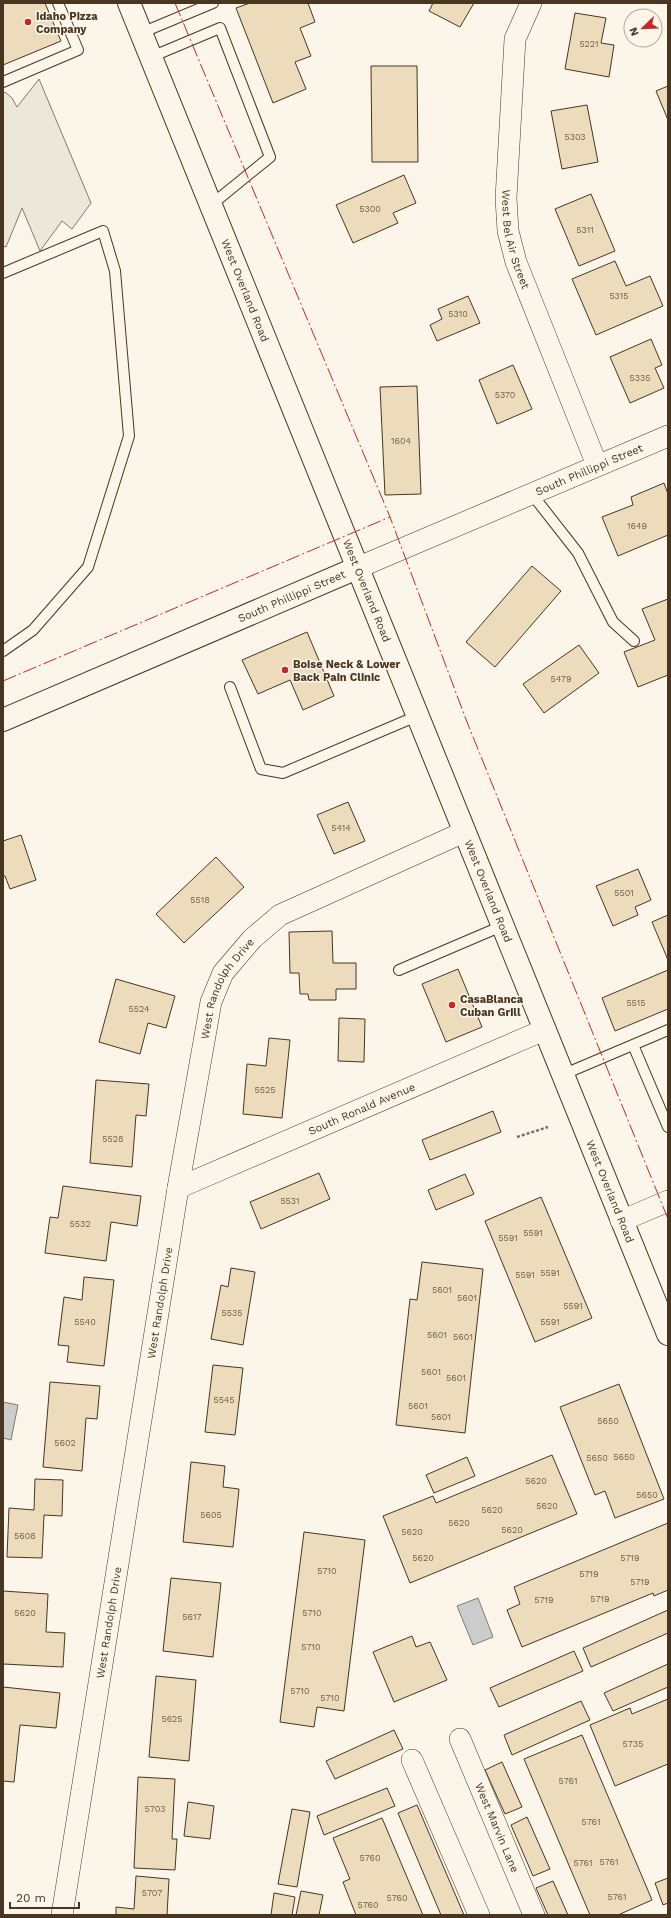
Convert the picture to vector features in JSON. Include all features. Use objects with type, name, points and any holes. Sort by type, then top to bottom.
[{"type":"main road","name":"West Overland Road","points":[[129,3],[668,1334]]},
{"type":"main road","name":"South Phillippi Street","points":[[3,720],[357,568]]},
{"type":"street","name":"West Bel Air Street","points":[[531,3],[515,39],[506,198],[508,231],[516,262],[597,465]]},
{"type":"street","name":"South Phillippi Street","points":[[357,568],[668,436]]},
{"type":"street","name":"West Randolph Drive","points":[[62,1915],[178,1188],[211,1002],[224,973],[252,939],[280,915],[464,832]]},
{"type":"street","name":"South Ronald Avenue","points":[[178,1188],[544,1030]]},
{"type":"street","points":[[621,1221],[668,1201]]},
{"type":"street","name":"West Marvin Lane","points":[[460,1739],[534,1915]]},
{"type":"street","points":[[412,1760],[479,1915]]},
{"type":"lane","points":[[3,82],[78,50],[58,3]]},
{"type":"lane","points":[[141,33],[213,3]]},
{"type":"lane","points":[[151,57],[220,28],[270,157],[211,205]]},
{"type":"lane","points":[[3,274],[103,231],[115,271],[129,436],[88,567],[33,630],[3,651]]},
{"type":"lane","points":[[531,493],[578,553],[613,622],[634,641]]},
{"type":"lane","points":[[230,687],[261,769],[283,774],[417,716]]},
{"type":"lane","points":[[399,970],[502,926]]},
{"type":"lane","points":[[562,1075],[668,1030]]},
{"type":"lane","points":[[633,1045],[668,1127]]},
{"type":"path","points":[[517,1137],[548,1127]]},
{"type":"shaded area","points":[[39,79],[91,203],[72,229],[62,221],[40,251],[22,208],[6,247],[3,246],[3,94],[5,92],[12,98],[17,107]]},
{"type":"shaded area","points":[[3,1402],[18,1405],[11,1440],[3,1438]]},
{"type":"shaded area","points":[[478,1598],[493,1637],[473,1645],[457,1606]]},
{"type":"building","name":"Idaho Pizza Company","points":[[3,3],[45,3],[61,41],[3,65]]},
{"type":"building","points":[[250,3],[308,3],[315,22],[300,28],[311,56],[295,62],[306,89],[273,103],[236,8]]},
{"type":"building","points":[[433,3],[474,3],[460,27],[429,11]]},
{"type":"building","points":[[575,13],[606,18],[601,43],[614,45],[609,77],[565,69]]},
{"type":"building","points":[[371,66],[417,66],[418,162],[372,162]]},
{"type":"building","points":[[668,86],[668,120],[656,91]]},
{"type":"building","points":[[587,105],[598,162],[562,169],[551,111]]},
{"type":"building","points":[[404,175],[416,203],[393,213],[398,223],[353,243],[336,205]]},
{"type":"building","points":[[591,194],[615,251],[579,266],[555,209]]},
{"type":"building","points":[[615,261],[626,286],[650,276],[663,306],[596,335],[572,279]]},
{"type":"building","points":[[468,296],[480,323],[437,341],[430,325],[442,319],[438,309]]},
{"type":"building","points":[[651,339],[662,365],[655,368],[664,388],[630,403],[610,357]]},
{"type":"building","points":[[513,365],[532,409],[497,424],[479,380]]},
{"type":"building","points":[[417,386],[421,494],[385,495],[380,387]]},
{"type":"building","points":[[664,483],[668,494],[668,535],[618,556],[602,517],[633,505],[631,497]]},
{"type":"building","points":[[532,566],[561,591],[495,667],[466,642]]},
{"type":"building","points":[[668,599],[668,675],[638,687],[624,652],[655,640],[642,609]]},
{"type":"building","name":"Boise Neck & Lower Back Pain Clinic","points":[[307,632],[334,696],[303,710],[290,680],[258,694],[242,660]]},
{"type":"building","points":[[579,645],[599,673],[544,713],[523,684]]},
{"type":"building","points":[[348,802],[365,841],[334,854],[317,815]]},
{"type":"building","points":[[21,835],[36,880],[10,889],[5,876],[3,876],[3,841]]},
{"type":"building","points":[[216,857],[244,887],[184,943],[156,914]]},
{"type":"building","points":[[638,869],[651,900],[635,907],[638,915],[613,926],[596,886]]},
{"type":"building","points":[[668,915],[668,960],[652,922]]},
{"type":"building","points":[[332,931],[333,963],[356,963],[356,989],[336,989],[336,1000],[309,1000],[308,994],[300,994],[299,973],[290,973],[289,932]]},
{"type":"building","name":"CasaBlanca Cuban Grill","points":[[458,969],[482,1027],[446,1042],[422,984]]},
{"type":"building","points":[[668,970],[668,1009],[615,1031],[602,998]]},
{"type":"building","points":[[116,979],[175,996],[166,1028],[148,1023],[140,1054],[99,1042]]},
{"type":"building","points":[[339,1018],[365,1019],[364,1062],[338,1061]]},
{"type":"building","points":[[269,1038],[290,1040],[282,1118],[243,1114],[247,1064],[266,1066]]},
{"type":"building","points":[[96,1080],[149,1084],[146,1116],[136,1115],[132,1167],[90,1163]]},
{"type":"building","points":[[493,1111],[501,1132],[430,1160],[422,1140]]},
{"type":"building","points":[[319,1173],[330,1199],[261,1229],[250,1202]]},
{"type":"building","points":[[465,1174],[474,1194],[436,1210],[428,1190]]},
{"type":"building","points":[[63,1186],[141,1196],[137,1226],[111,1222],[106,1261],[45,1253],[50,1217],[58,1218]]},
{"type":"building","points":[[541,1197],[592,1318],[535,1342],[485,1221]]},
{"type":"building","points":[[422,1262],[483,1269],[465,1433],[396,1425],[410,1299],[417,1300]]},
{"type":"building","points":[[231,1268],[255,1272],[243,1345],[211,1339],[221,1285],[228,1287]]},
{"type":"building","points":[[84,1277],[114,1280],[104,1366],[67,1362],[69,1346],[58,1345],[64,1297],[82,1300]]},
{"type":"building","points":[[213,1365],[243,1368],[235,1435],[205,1432]]},
{"type":"building","points":[[50,1382],[100,1386],[97,1419],[86,1418],[82,1471],[43,1467]]},
{"type":"building","points":[[619,1384],[664,1499],[615,1518],[605,1491],[595,1495],[560,1407]]},
{"type":"building","points":[[552,1455],[577,1514],[410,1583],[383,1516],[433,1496],[436,1503]]},
{"type":"building","points":[[467,1457],[475,1476],[434,1493],[426,1475]]},
{"type":"building","points":[[191,1462],[225,1466],[223,1487],[239,1489],[233,1547],[183,1542]]},
{"type":"building","points":[[35,1479],[63,1480],[62,1516],[44,1515],[42,1558],[7,1557],[9,1508],[34,1510]]},
{"type":"building","points":[[668,1523],[668,1590],[654,1596],[653,1593],[522,1647],[507,1610],[520,1604],[514,1587]]},
{"type":"building","points":[[304,1532],[365,1540],[344,1711],[317,1707],[314,1727],[280,1722]]},
{"type":"building","points":[[171,1578],[221,1583],[213,1657],[163,1651]]},
{"type":"building","points":[[3,1591],[48,1594],[46,1632],[65,1633],[63,1667],[3,1664]]},
{"type":"building","points":[[668,1610],[668,1633],[591,1667],[583,1648]]},
{"type":"building","points":[[412,1636],[416,1647],[430,1642],[447,1680],[394,1702],[373,1652]]},
{"type":"building","points":[[574,1651],[583,1671],[499,1707],[490,1688]]},
{"type":"building","points":[[668,1664],[668,1687],[613,1711],[604,1693]]},
{"type":"building","points":[[156,1676],[196,1680],[189,1761],[149,1757]]},
{"type":"building","points":[[3,1687],[60,1693],[56,1728],[20,1725],[14,1782],[3,1781]]},
{"type":"building","points":[[668,1699],[668,1764],[615,1786],[590,1725],[630,1708],[632,1714]]},
{"type":"building","points":[[581,1701],[590,1720],[512,1755],[504,1735]]},
{"type":"building","points":[[394,1730],[403,1749],[335,1779],[326,1761]]},
{"type":"building","points":[[582,1735],[652,1900],[618,1915],[590,1915],[524,1759]]},
{"type":"building","points":[[502,1762],[522,1807],[505,1814],[485,1770]]},
{"type":"building","points":[[138,1777],[175,1779],[172,1839],[177,1839],[175,1870],[134,1868]]},
{"type":"building","points":[[387,1788],[395,1806],[324,1835],[317,1816]]},
{"type":"building","points":[[188,1802],[214,1806],[210,1839],[184,1836]]},
{"type":"building","points":[[417,1805],[464,1915],[441,1915],[398,1813]]},
{"type":"building","points":[[292,1809],[310,1812],[297,1887],[278,1884]]},
{"type":"building","points":[[527,1817],[550,1869],[533,1876],[511,1825]]},
{"type":"building","points":[[382,1818],[423,1915],[356,1915],[343,1882],[350,1879],[333,1838]]},
{"type":"building","points":[[136,1876],[169,1879],[167,1915],[116,1915],[116,1907],[134,1909]]},
{"type":"building","points":[[668,1878],[668,1903],[663,1905],[655,1883]]},
{"type":"building","points":[[553,1881],[568,1915],[548,1915],[536,1888]]},
{"type":"building","points":[[301,1891],[323,1895],[319,1915],[296,1915]]},
{"type":"building","points":[[274,1893],[295,1897],[292,1915],[271,1915]]},
{"type":"power","points":[[175,3],[390,517],[467,722],[668,1219]]},
{"type":"power","points":[[3,681],[390,517]]},
{"type":"place","name":"Idaho Pizza Company","points":[[28,22]]},
{"type":"place","name":"Boise Neck & Lower Back Pain Clinic","points":[[285,670]]},
{"type":"place","name":"CasaBlanca Cuban Grill","points":[[452,1005]]}]
